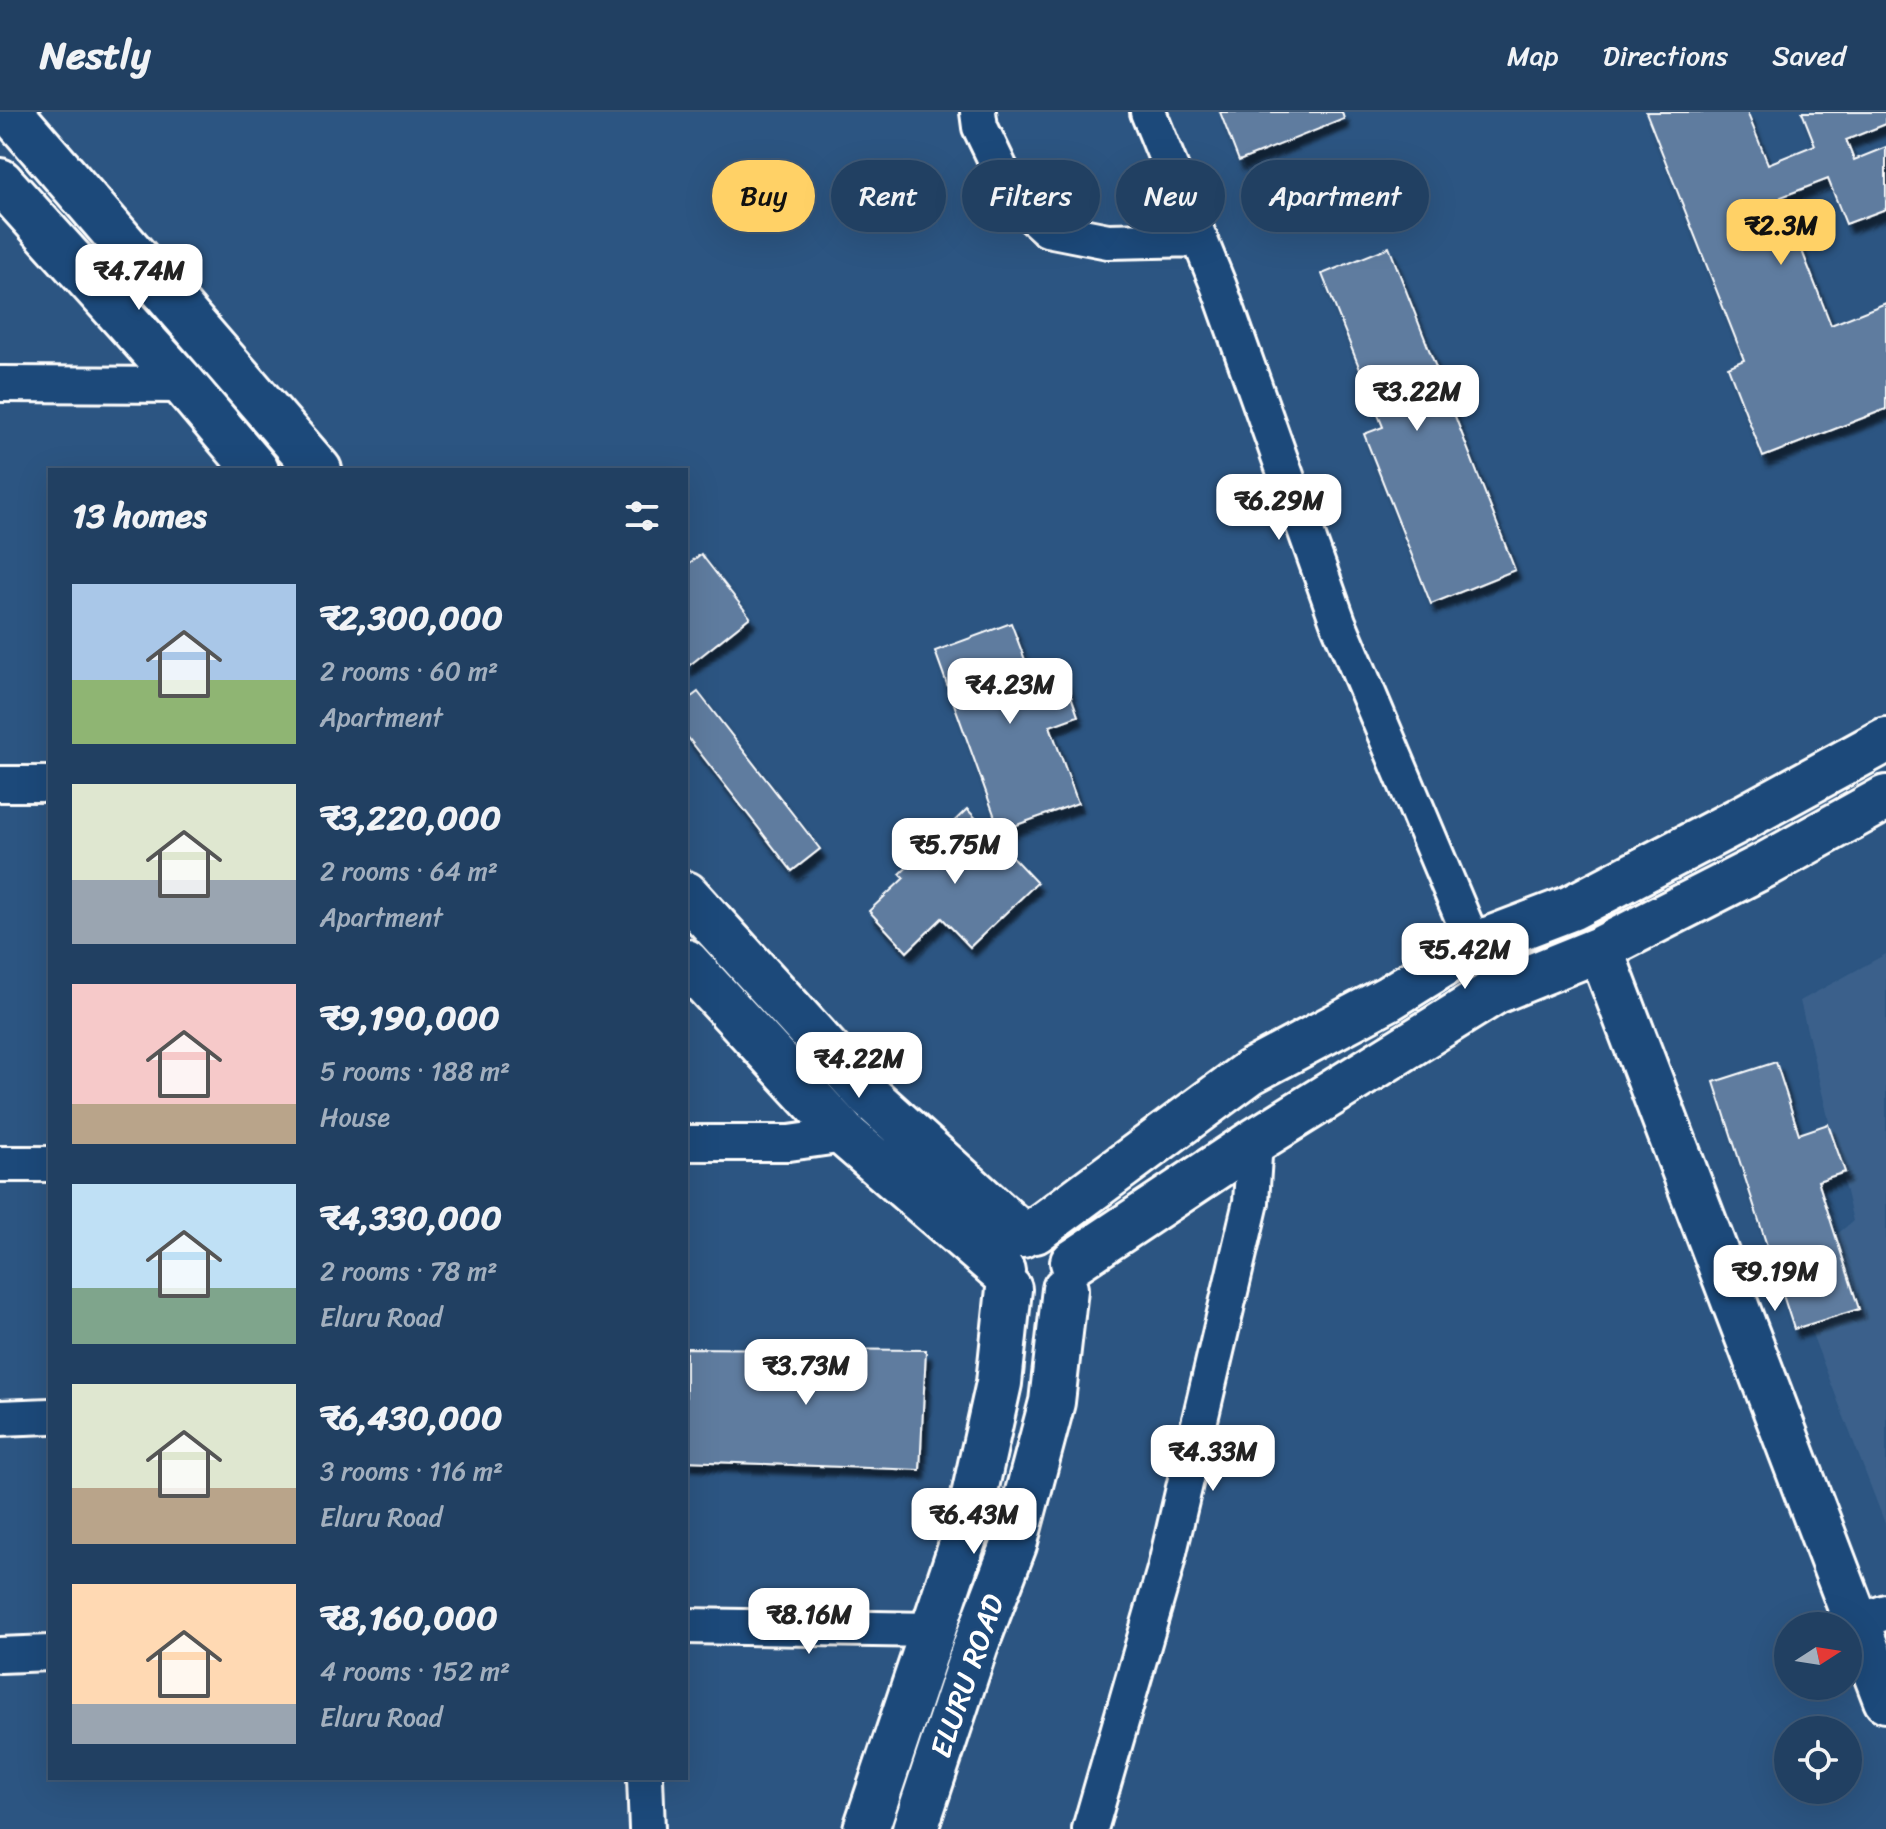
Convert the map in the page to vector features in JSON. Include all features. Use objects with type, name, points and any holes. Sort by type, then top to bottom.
[{"type":"main road","points":[[10,112],[317,468]]},
{"type":"main road","points":[[0,181],[184,385],[254,468]]},
{"type":"main road","points":[[1017,1256],[1250,1072],[1389,998],[1474,945],[1571,908],[1886,740]]},
{"type":"main road","points":[[688,896],[1017,1256],[1019,1298],[1044,1302],[1056,1298],[1069,1276],[1255,1141],[1496,991],[1600,949],[1767,864],[1886,798]]},
{"type":"main road","points":[[1600,949],[1871,1617],[1886,1700]]},
{"type":"main road","points":[[688,964],[845,1135],[1017,1256]]},
{"type":"main road","points":[[1017,1256],[1049,1233],[1061,1240],[1069,1250],[1069,1276]]},
{"type":"main road","name":"ELURU ROAD","points":[[866,1829],[966,1532],[999,1383],[1017,1256]]},
{"type":"main road","name":"ELURU ROAD","points":[[915,1829],[975,1647],[1014,1545],[1052,1402],[1069,1276]]},
{"type":"street","points":[[978,112],[980,127],[1015,200],[1047,229],[1108,241],[1200,239]]},
{"type":"street","points":[[1148,112],[1200,239],[1338,622],[1474,945]]},
{"type":"street","points":[[0,384],[184,385]]},
{"type":"street","points":[[0,784],[48,784]]},
{"type":"street","points":[[688,1143],[789,1143],[845,1135]]},
{"type":"street","points":[[1090,1829],[1165,1569],[1251,1202],[1255,1141]]},
{"type":"street","points":[[0,1164],[48,1164]]},
{"type":"street","points":[[0,1418],[48,1416]]},
{"type":"street","points":[[688,1626],[933,1630]]},
{"type":"street","points":[[0,1655],[48,1653]]},
{"type":"street","points":[[645,1780],[647,1829]]},
{"type":"shaded area","points":[[1886,954],[1886,1526],[1789,1274],[1853,1221],[1800,1001]]},
{"type":"building","points":[[1220,112],[1342,112],[1344,119],[1239,161]]},
{"type":"building","points":[[1646,112],[1747,112],[1768,164],[1815,145],[1802,112],[1886,112],[1886,124],[1846,140],[1854,160],[1886,147],[1886,209],[1846,224],[1828,179],[1781,197],[1831,325],[1886,303],[1886,409],[1763,457],[1728,367],[1744,360]]},
{"type":"building","points":[[1389,247],[1515,570],[1431,604],[1364,434],[1383,427],[1322,274]]},
{"type":"building","points":[[701,554],[750,617],[688,666],[688,564]]},
{"type":"building","points":[[1011,623],[1036,689],[1065,679],[1078,716],[1050,726],[1078,803],[1000,831],[935,651]]},
{"type":"building","points":[[698,692],[820,849],[792,871],[688,738],[688,700]]},
{"type":"building","points":[[967,809],[1037,883],[970,947],[942,918],[907,952],[869,911],[904,878],[900,874]]},
{"type":"building","points":[[1776,1062],[1799,1134],[1828,1124],[1845,1172],[1818,1181],[1859,1309],[1794,1329],[1714,1082]]},
{"type":"building","points":[[688,1348],[926,1350],[920,1470],[688,1461]]}]
